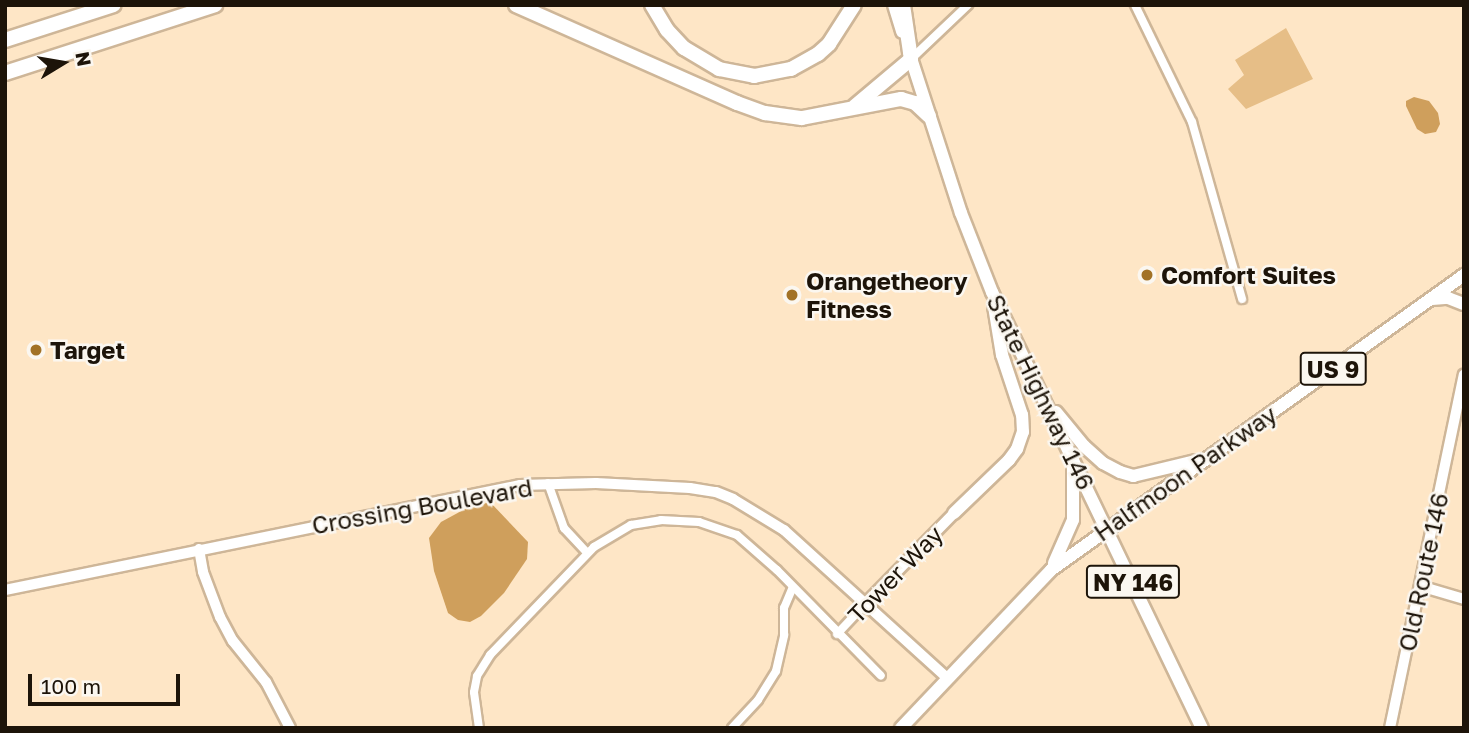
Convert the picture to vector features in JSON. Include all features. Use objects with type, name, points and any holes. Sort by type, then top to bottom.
[{"type":"highway","points":[[5,40],[114,5]]},
{"type":"highway","points":[[5,73],[215,5]]},
{"type":"highway","points":[[516,5],[765,113],[802,118],[901,99],[915,103],[929,116]]},
{"type":"highway","points":[[652,5],[667,30],[684,48],[719,69],[754,76],[791,69],[818,54],[829,44],[854,5]]},
{"type":"highway","points":[[853,108],[911,59],[903,5]]},
{"type":"main road","name":"State Highway 146","points":[[894,5],[929,116],[992,292],[1202,728]]},
{"type":"main road","name":"Halfmoon Parkway","points":[[901,728],[946,677],[1051,570],[1464,275]]},
{"type":"main road","points":[[954,513],[1009,460],[1023,432],[1022,415],[1002,355],[992,292]]},
{"type":"main road","points":[[1432,299],[1448,298],[1464,304]]},
{"type":"main road","points":[[1045,398],[1084,446],[1102,463],[1120,472],[1133,476],[1204,460]]},
{"type":"main road","points":[[1051,570],[1071,530],[1073,458]]},
{"type":"street","points":[[911,59],[968,5]]},
{"type":"street","points":[[1135,5],[1192,122],[1242,299]]},
{"type":"street","name":"Old Route 146","points":[[1390,728],[1464,375]]},
{"type":"street","points":[[548,483],[564,528],[587,553]]},
{"type":"street","name":"Crossing Boulevard","points":[[5,590],[35,587],[199,549],[447,497],[548,483],[596,483],[716,492],[763,515],[784,530],[946,677]]},
{"type":"street","name":"Tower Way","points":[[837,634],[954,513]]},
{"type":"street","points":[[479,728],[474,692],[477,676],[490,655],[587,553],[615,532],[661,520],[699,522],[737,536],[881,677]]},
{"type":"street","points":[[199,549],[203,572],[220,617],[233,641],[266,682],[290,728]]},
{"type":"street","points":[[1420,586],[1464,599]]},
{"type":"street","points":[[732,728],[758,700],[776,671],[784,635],[784,608],[792,589]]},
{"type":"shaded area","points":[[1286,28],[1313,79],[1246,109],[1228,89],[1244,75],[1235,60]]},
{"type":"shaded area","points":[[1414,97],[1429,101],[1438,113],[1440,124],[1436,132],[1425,134],[1417,129],[1406,106],[1406,101]]},
{"type":"shaded area","points":[[490,502],[528,542],[527,559],[504,593],[481,616],[470,622],[458,620],[448,613],[434,571],[429,538],[441,522],[465,509]]},
{"type":"place","name":"Comfort Suites","points":[[1147,275]]},
{"type":"place","name":"Orangetheory Fitness","points":[[792,295]]},
{"type":"place","name":"Target","points":[[36,350]]}]
